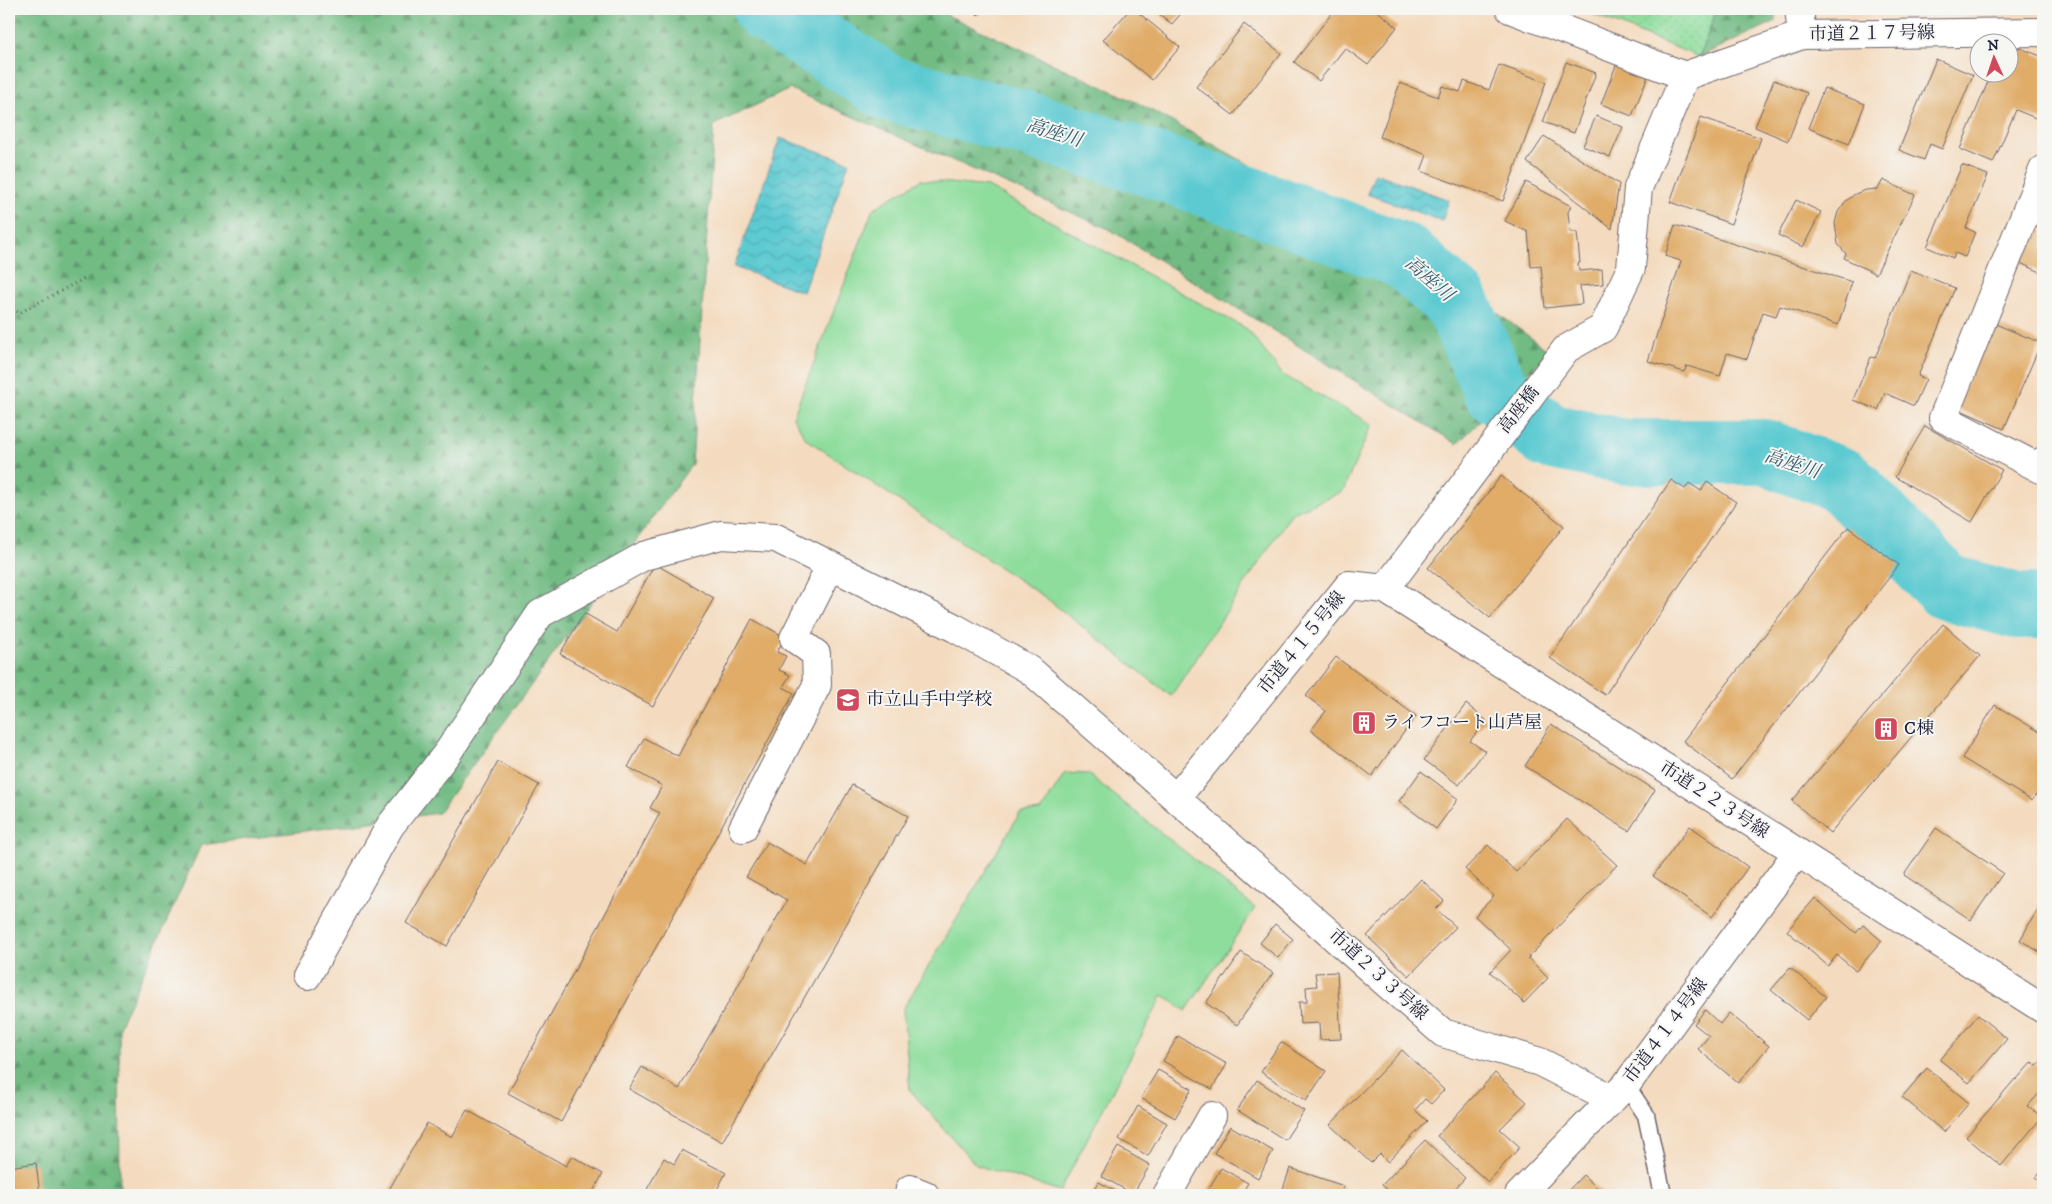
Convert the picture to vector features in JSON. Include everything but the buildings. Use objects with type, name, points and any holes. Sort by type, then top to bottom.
[{"type":"street","points":[[1510,9],[1685,76]]},
{"type":"street","name":"市道２１７号線","points":[[1685,76],[1801,22],[2043,32]]},
{"type":"street","name":"高座橋","points":[[1385,589],[1566,349],[1603,328],[1631,268],[1638,188],[1685,76]]},
{"type":"street","points":[[2043,170],[1943,418],[2041,469],[2043,462]]},
{"type":"street","name":"市道２３３号線","points":[[307,976],[390,826],[448,752],[540,614],[644,556],[721,535],[776,538],[955,628],[1030,670],[1444,1033],[1540,1062],[1619,1092]]},
{"type":"street","points":[[743,828],[817,685],[816,654],[794,638],[831,566]]},
{"type":"street","name":"市道４１５号線","points":[[1177,797],[1350,585],[1385,589]]},
{"type":"street","name":"市道２２３号線","points":[[1385,589],[2043,1009]]},
{"type":"street","name":"市道４１４号線","points":[[1519,1195],[1619,1092],[1797,853]]},
{"type":"street","points":[[1167,1195],[1212,1116]]},
{"type":"lane","name":"市道２３３号線","points":[[1619,1092],[1646,1116],[1663,1195]]},
{"type":"path","points":[[9,305],[19,313],[87,277]]},
{"type":"green space","points":[[9,9],[934,9],[1136,102],[1438,269],[1550,352],[1457,444],[1109,229],[790,89],[714,125],[692,464],[438,813],[201,845],[119,1027],[120,1195],[9,1195]]},
{"type":"green space","points":[[1580,9],[1717,9],[1699,57]]},
{"type":"green space","points":[[1717,9],[1775,9],[1776,21],[1699,57]]},
{"type":"green space","points":[[921,180],[988,187],[1247,329],[1283,375],[1372,424],[1343,491],[1291,514],[1171,696],[1046,598],[806,439],[793,417],[873,209]]},
{"type":"green space","points":[[1065,773],[1088,774],[1255,908],[1186,1011],[1163,995],[1060,1191],[976,1165],[910,1090],[903,1009],[1020,813],[1041,811]]},
{"type":"water","points":[[780,138],[849,162],[803,292],[734,267]]},
{"type":"water","points":[[1375,173],[1449,200],[1442,221],[1367,194]]},
{"type":"waterway","name":"高座川","points":[[766,9],[888,88],[1030,125],[1166,169],[1404,256],[1457,303],[1496,390],[1548,436],[1626,452],[1765,452],[1843,481],[1946,587],[2017,606],[2043,606]]},
{"type":"place","name":"市立山手中学校","points":[[848,700]]},
{"type":"place","name":"ライフコート山芦屋","points":[[1364,723]]},
{"type":"place","name":"C棟","points":[[1886,729]]}]
